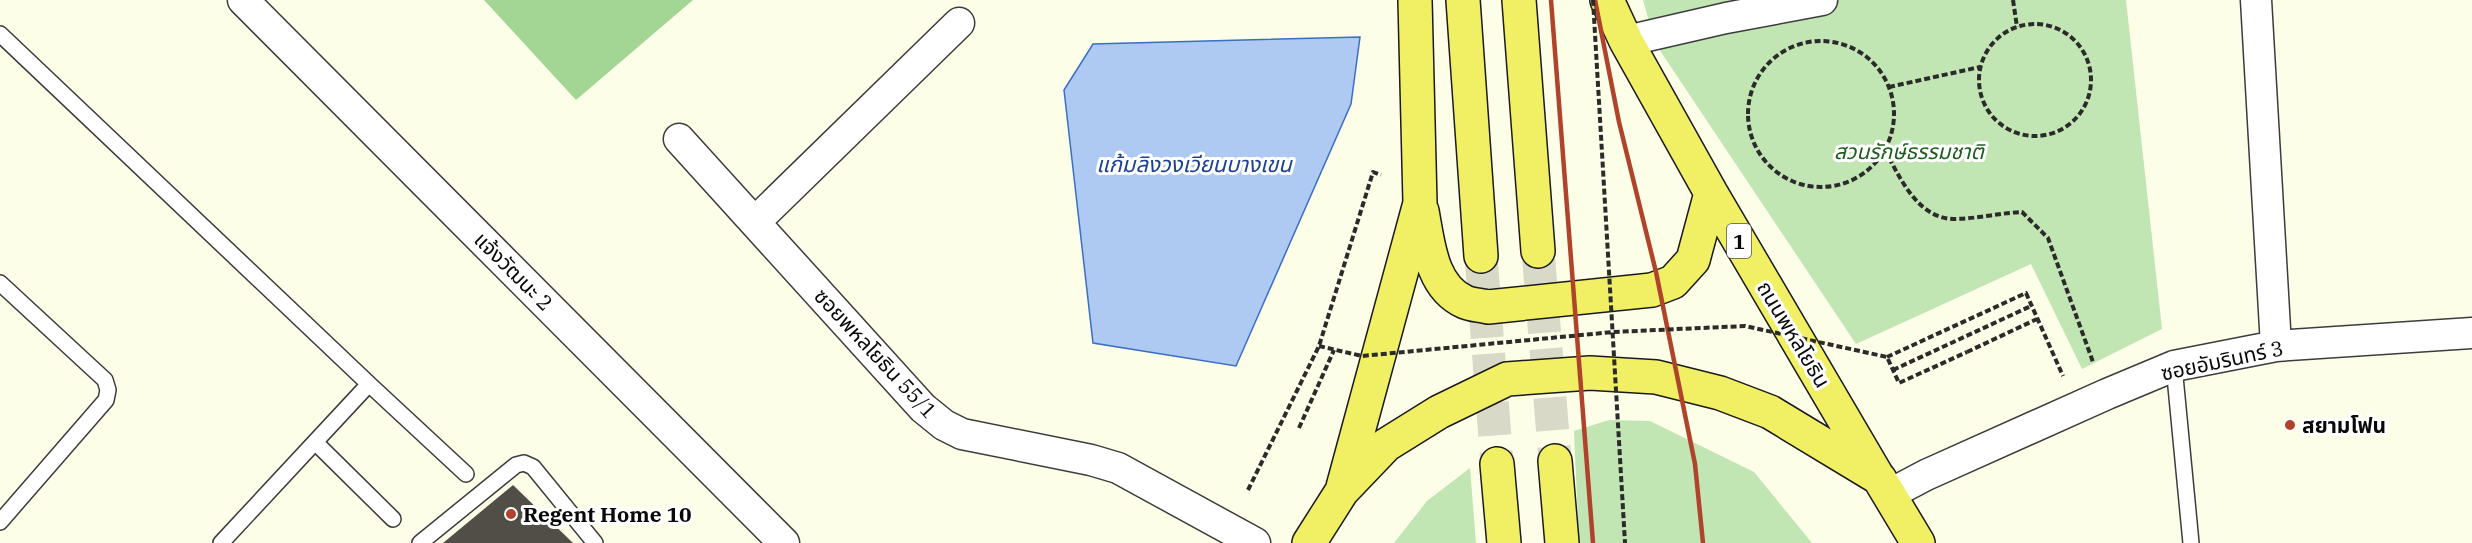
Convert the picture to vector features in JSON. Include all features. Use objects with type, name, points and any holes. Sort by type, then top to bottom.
[{"type":"main road","points":[[1415,0],[1420,203],[1431,261],[1444,286],[1464,301],[1488,307],[1652,290],[1673,282],[1693,260],[1711,193]]},
{"type":"main road","points":[[1463,0],[1480,256]]},
{"type":"main road","points":[[1519,0],[1538,251]]},
{"type":"main road","name":"ถนนพหลโยธิน","points":[[1607,0],[1626,41],[1711,193],[1918,543]]},
{"type":"main road","points":[[1342,491],[1420,203]]},
{"type":"main road","points":[[1309,543],[1342,491],[1386,446],[1439,412],[1507,380],[1590,373],[1656,377],[1720,393],[1770,412],[1884,486]]},
{"type":"main road","points":[[1555,461],[1562,543]]},
{"type":"main road","points":[[1497,464],[1504,543]]},
{"type":"street","name":"แจ้งวัฒนะ 2","points":[[243,0],[784,543]]},
{"type":"street","points":[[1626,41],[1726,18],[1822,0]]},
{"type":"street","points":[[2256,0],[2276,346]]},
{"type":"street","points":[[756,221],[959,22]]},
{"type":"street","name":"ซอยพหลโยธิน 55/1","points":[[679,138],[923,408],[944,425],[963,434],[1091,460],[1118,468],[1255,543]]},
{"type":"street","name":"ซอยอัมรินทร์ 3","points":[[1884,486],[1926,475],[2107,393],[2174,366],[2276,346],[2472,333]]},
{"type":"lane","points":[[0,34],[466,474]]},
{"type":"lane","points":[[0,283],[105,380],[108,390],[106,400],[0,522]]},
{"type":"lane","points":[[2174,366],[2191,543]]},
{"type":"lane","points":[[221,543],[369,384]]},
{"type":"lane","points":[[315,442],[393,519]]},
{"type":"lane","points":[[420,543],[516,465],[524,463],[533,467],[595,543]]},
{"type":"path","points":[[1593,0],[1625,543]]},
{"type":"path","points":[[2013,0],[2017,27]]},
{"type":"path","points":[[2036,23],[2054,26],[2071,36],[2084,49],[2091,66],[2092,85],[2088,103],[2077,118],[2063,130],[2045,136],[2027,136],[2009,131],[1994,120],[1984,104],[1979,86],[1980,67],[1988,50],[2000,36],[2017,27],[2036,23]]},
{"type":"path","points":[[1814,41],[1837,42],[1859,51],[1877,67],[1889,87],[1894,110],[1892,133],[1884,149],[1864,172],[1842,184],[1818,187],[1794,182],[1773,170],[1757,151],[1748,128],[1748,103],[1756,80],[1772,60],[1791,47],[1814,41]]},
{"type":"path","points":[[1889,87],[1980,67]]},
{"type":"path","points":[[1884,149],[1905,186],[1927,211],[1951,219],[2022,212],[2048,238],[2088,350],[2107,393]]},
{"type":"path","points":[[1248,490],[1319,346],[1373,172],[1381,175]]},
{"type":"path","points":[[1319,346],[1362,356],[1613,332],[1745,326],[1887,357],[2026,293],[2077,407]]},
{"type":"path","points":[[1893,370],[2031,306]]},
{"type":"path","points":[[1887,357],[1899,383],[2037,319]]},
{"type":"path","points":[[1299,428],[1334,350]]},
{"type":"green space","points":[[484,0],[693,0],[576,100]]},
{"type":"green space","name":"สวนรักษ์ธรรมชาติ","points":[[1643,0],[2126,0],[2162,329],[2082,369],[2031,264],[1856,344],[1655,43]]},
{"type":"green space","points":[[1609,420],[1650,421],[1754,472],[1812,543],[1579,543],[1574,431]]},
{"type":"green space","points":[[1470,468],[1476,543],[1394,543],[1427,501]]},
{"type":"water","name":"แก้มลิงวงเวียนบางเขน","points":[[1360,37],[1351,104],[1236,366],[1093,343],[1064,90],[1093,44]]},
{"type":"building","name":"Regent Home 10","points":[[513,485],[573,543],[443,543]]},
{"type":"tunnel","points":[[1538,251],[1555,461]]},
{"type":"tunnel","points":[[1481,256],[1497,464]]},
{"type":"railway","points":[[1551,0],[1593,543]]},
{"type":"railway","points":[[1595,0],[1619,122],[1656,272],[1695,464],[1703,543]]},
{"type":"place","name":"สยามโฟน","points":[[2290,425]]},
{"type":"place","name":"Regent Home 10","points":[[511,514]]}]
